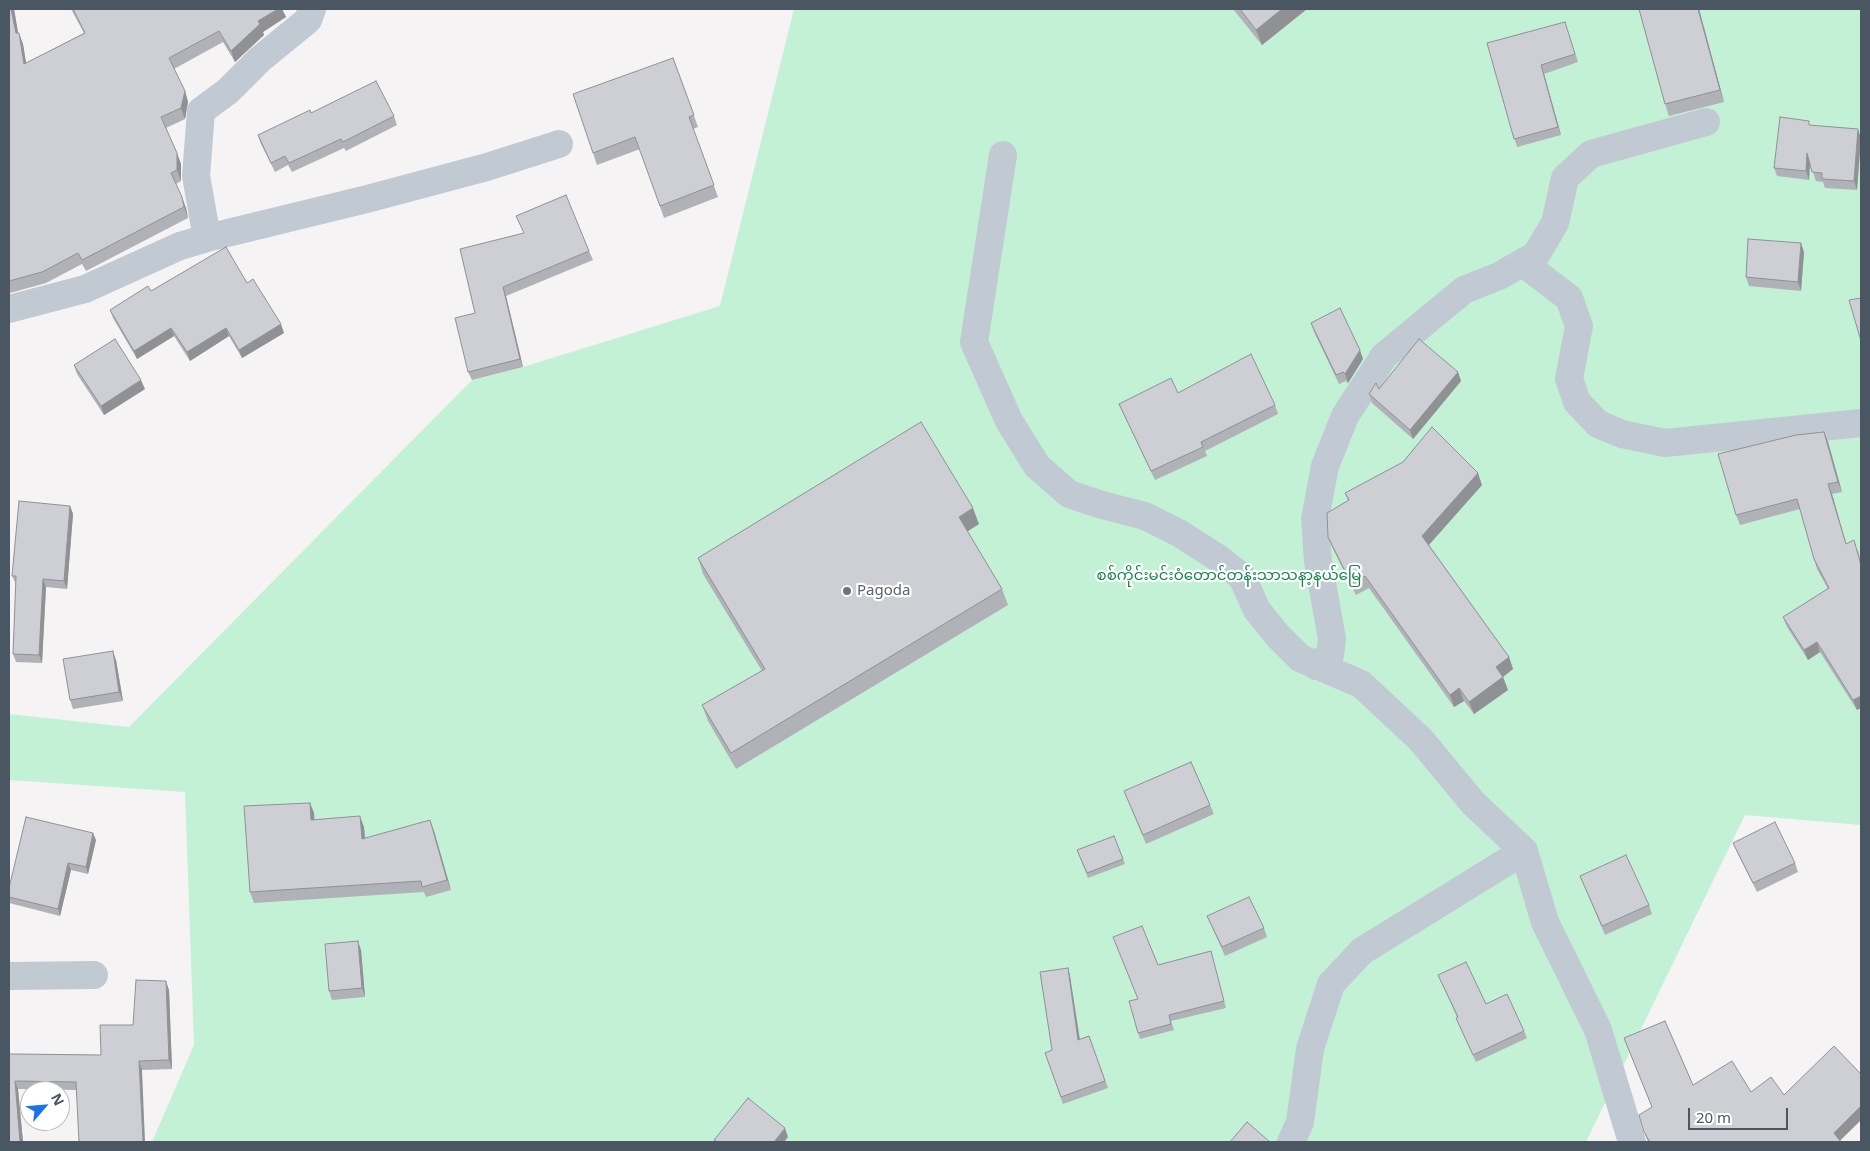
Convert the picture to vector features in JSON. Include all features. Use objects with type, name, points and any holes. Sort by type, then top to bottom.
[{"type":"street","points":[[208,238],[196,176],[201,111],[228,91],[259,60],[308,20],[312,9]]},
{"type":"street","points":[[1316,666],[1330,655],[1332,639],[1318,561],[1315,519],[1325,466],[1344,416],[1384,356],[1464,290],[1499,276],[1536,256],[1555,222],[1565,178],[1590,154],[1706,122]]},
{"type":"street","points":[[9,309],[85,289],[180,246],[487,167],[559,144]]},
{"type":"street","points":[[1003,155],[974,342],[1009,421],[1037,466],[1069,494],[1145,516],[1179,533],[1236,572],[1242,577],[1257,610],[1278,636],[1300,658],[1361,684],[1421,740],[1473,803],[1524,851],[1545,922],[1598,1030],[1632,1142]]},
{"type":"street","points":[[1523,263],[1569,298],[1579,326],[1570,379],[1577,402],[1598,424],[1622,434],[1665,443],[1861,423]]},
{"type":"street","points":[[1291,1142],[1300,1122],[1310,1049],[1331,984],[1362,951],[1524,851]]},
{"type":"street","points":[[9,976],[94,975]]},
{"type":"green space","name":"စစ်ကိုင်းမင်းဝံတောင်တန်းသာသနာ့နယ်မြေ","points":[[794,9],[1861,9],[1861,825],[1745,815],[1586,1142],[152,1142],[194,1045],[185,792],[9,780],[9,714],[129,727],[472,380],[523,367],[720,306]]},
{"type":"building","points":[[9,9],[11,9],[16,33],[19,33],[24,64],[85,33],[73,9],[278,9],[258,21],[260,24],[231,51],[219,31],[169,58],[185,91],[181,108],[161,117],[177,153],[177,170],[171,173],[182,197],[184,207],[82,260],[78,253],[42,272],[9,281]]},
{"type":"building","points":[[1240,9],[1282,9],[1256,30]]},
{"type":"building","points":[[1639,9],[1698,9],[1720,90],[1665,104]]},
{"type":"building","points":[[1565,22],[1575,54],[1541,65],[1558,127],[1514,139],[1487,43]]},
{"type":"building","points":[[673,58],[694,115],[689,117],[714,185],[660,206],[635,137],[593,153],[573,94]]},
{"type":"building","points":[[376,81],[394,116],[343,142],[341,139],[289,163],[285,156],[271,163],[258,135],[310,110],[311,113]]},
{"type":"building","points":[[1780,117],[1809,121],[1809,125],[1858,129],[1854,181],[1822,179],[1822,173],[1812,172],[1807,153],[1806,171],[1774,168]]},
{"type":"building","points":[[566,195],[589,251],[503,287],[520,359],[468,372],[455,318],[475,313],[460,249],[524,233],[516,216]]},
{"type":"building","points":[[1748,239],[1801,243],[1798,282],[1746,277]]},
{"type":"building","points":[[226,247],[247,283],[253,279],[281,324],[239,350],[226,328],[187,352],[171,328],[134,351],[110,310],[148,286],[151,291]]},
{"type":"building","points":[[1861,298],[1861,341],[1849,300]]},
{"type":"building","points":[[1340,308],[1360,350],[1345,374],[1343,372],[1336,375],[1311,323]]},
{"type":"building","points":[[115,339],[141,380],[101,406],[74,365]]},
{"type":"building","points":[[1419,339],[1458,372],[1410,430],[1369,394],[1376,383],[1379,389]]},
{"type":"building","points":[[1251,354],[1275,405],[1201,442],[1203,447],[1151,471],[1119,404],[1171,378],[1178,393]]},
{"type":"building","points":[[921,422],[973,508],[959,517],[1002,589],[731,753],[702,705],[765,669],[698,558]]},
{"type":"building","points":[[1432,427],[1478,473],[1422,536],[1509,657],[1496,667],[1503,677],[1469,702],[1459,688],[1450,695],[1365,576],[1351,583],[1328,537],[1327,513],[1349,500],[1345,493],[1403,462]]},
{"type":"building","points":[[1824,432],[1838,482],[1828,484],[1846,544],[1854,540],[1861,565],[1861,696],[1853,700],[1817,642],[1804,650],[1783,617],[1829,588],[1814,559],[1797,499],[1736,515],[1718,454],[1796,435]]},
{"type":"building","points":[[19,501],[70,506],[64,581],[43,579],[39,655],[13,654],[16,576],[12,576]]},
{"type":"building","points":[[113,651],[119,692],[70,700],[63,659]]},
{"type":"building","points":[[1191,762],[1210,805],[1143,835],[1124,791]]},
{"type":"building","points":[[310,803],[311,820],[360,816],[362,839],[430,820],[447,880],[422,887],[421,881],[250,892],[244,806]]},
{"type":"building","points":[[26,817],[93,833],[86,867],[68,863],[58,909],[9,897],[9,888]]},
{"type":"building","points":[[1775,822],[1795,863],[1753,883],[1733,843]]},
{"type":"building","points":[[1114,836],[1123,859],[1087,873],[1077,850]]},
{"type":"building","points":[[1626,855],[1649,905],[1602,926],[1580,876]]},
{"type":"building","points":[[1249,897],[1264,928],[1222,947],[1207,916]]},
{"type":"building","points":[[1142,926],[1158,965],[1211,951],[1224,1001],[1169,1015],[1171,1024],[1138,1033],[1129,1001],[1138,999],[1113,937]]},
{"type":"building","points":[[358,941],[362,988],[329,991],[325,944]]},
{"type":"building","points":[[1466,962],[1486,1004],[1507,994],[1524,1031],[1473,1055],[1438,975]]},
{"type":"building","points":[[1068,968],[1078,1040],[1089,1036],[1105,1081],[1061,1097],[1045,1053],[1052,1050],[1040,972]]},
{"type":"building","points":[[136,980],[166,981],[169,1060],[139,1061],[143,1142],[79,1142],[76,1082],[15,1081],[20,1142],[9,1142],[9,1054],[101,1055],[100,1025],[133,1025]]},
{"type":"building","points":[[1665,1021],[1693,1085],[1732,1061],[1751,1092],[1771,1077],[1784,1095],[1834,1046],[1861,1074],[1861,1106],[1834,1133],[1841,1142],[1650,1142],[1644,1132],[1639,1115],[1652,1107],[1624,1038]]},
{"type":"building","points":[[748,1098],[785,1128],[774,1142],[718,1142],[714,1140]]},
{"type":"building","points":[[1247,1122],[1270,1142],[1230,1142]]},
{"type":"place","name":"Pagoda","points":[[847,591]]}]
